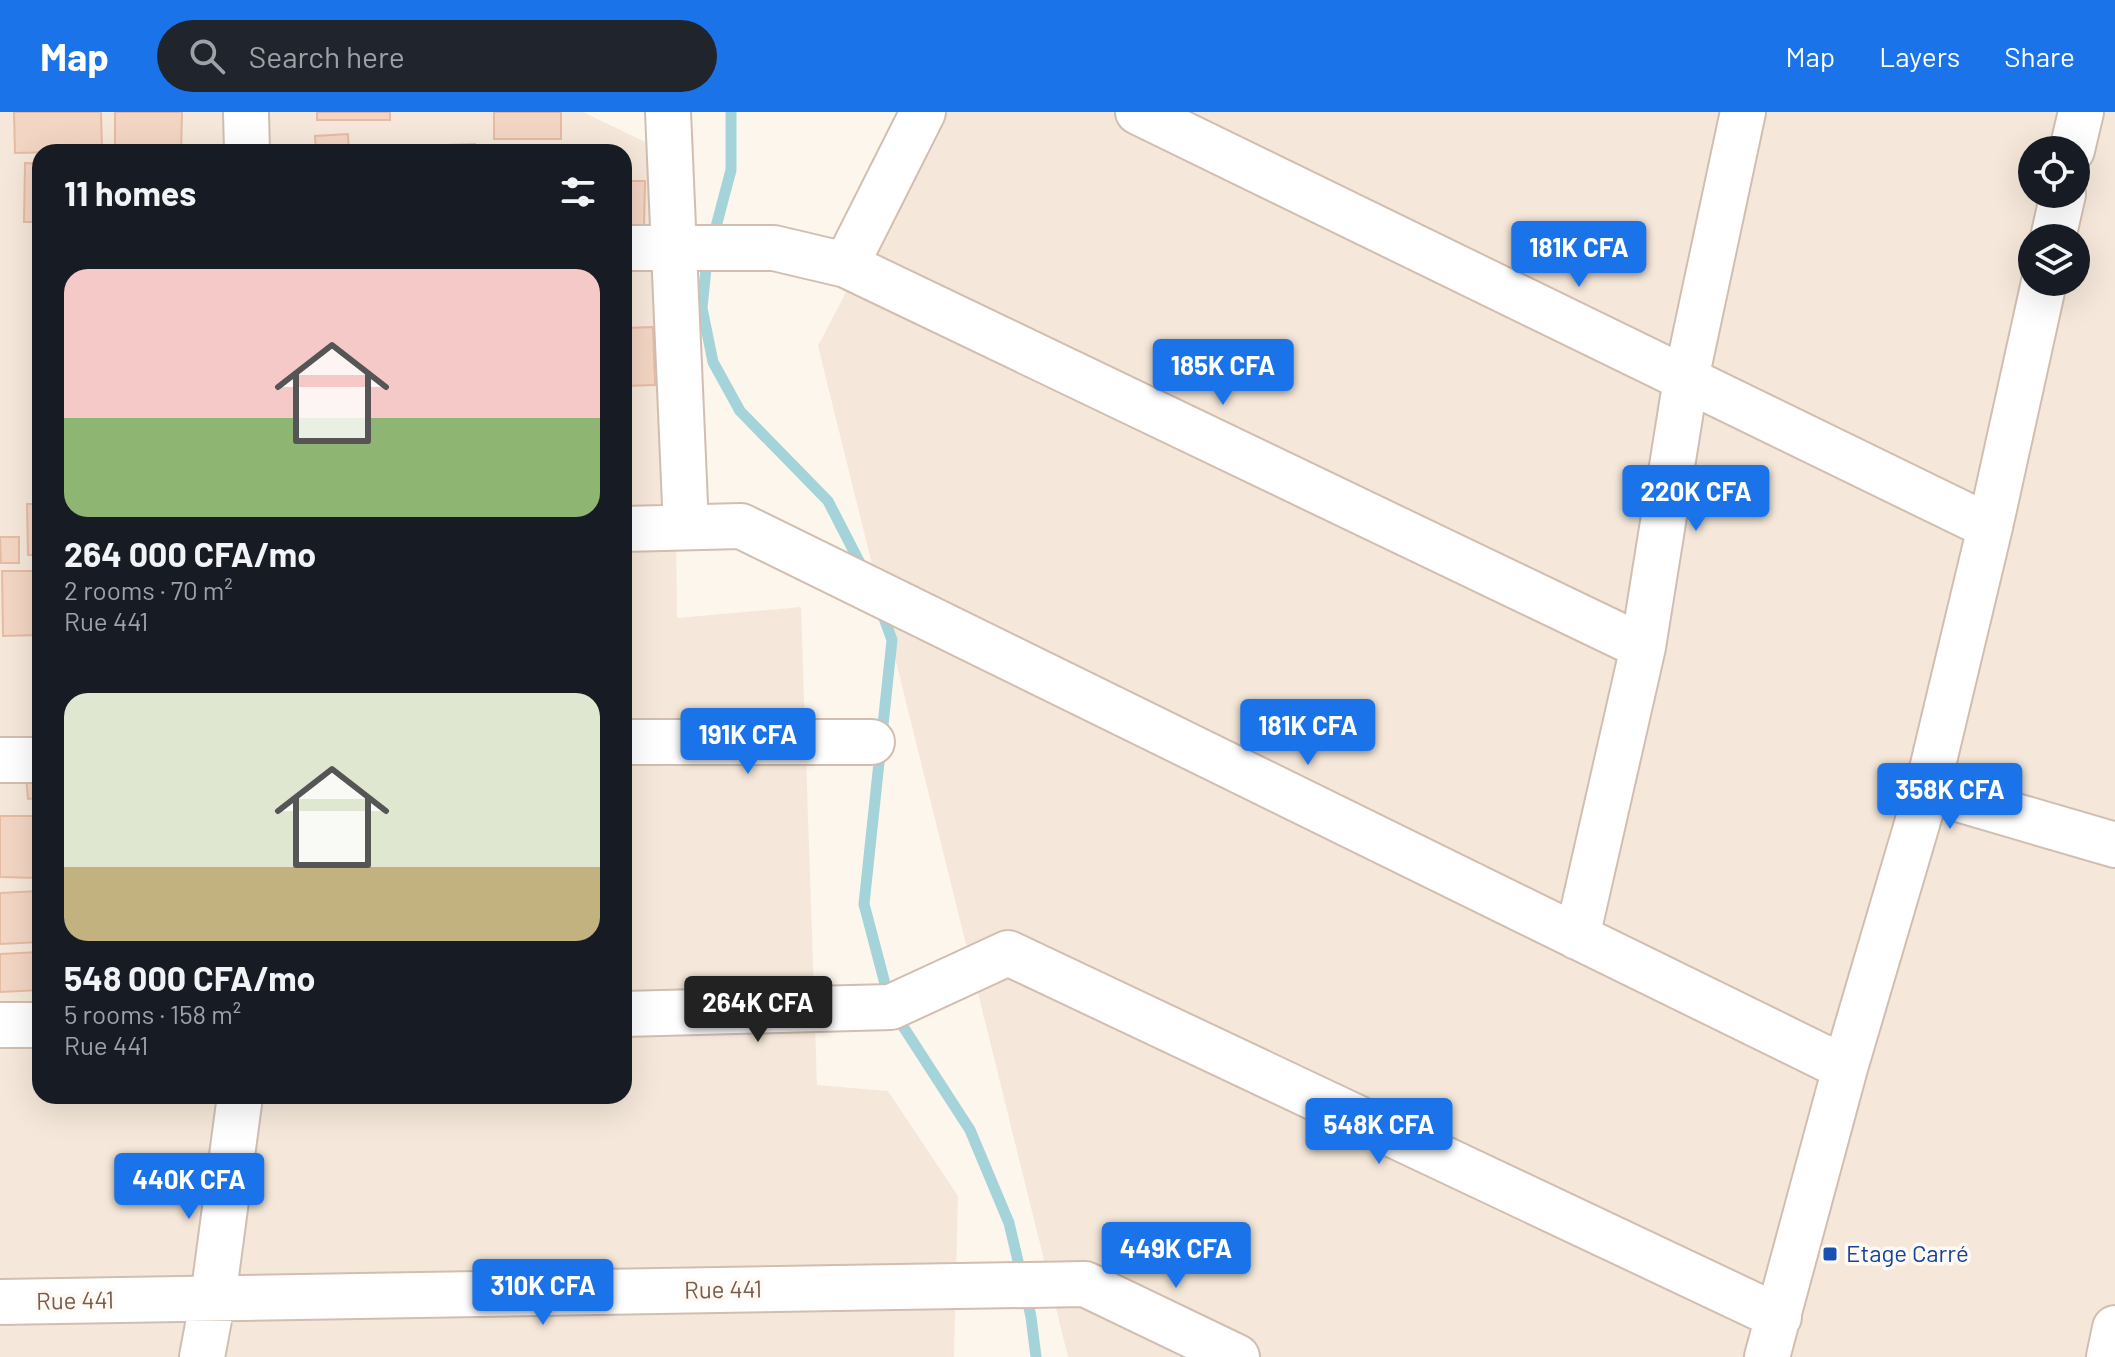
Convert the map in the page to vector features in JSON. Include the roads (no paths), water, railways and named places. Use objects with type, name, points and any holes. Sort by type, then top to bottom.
[{"type":"street","points":[[246,112],[247,144]]},
{"type":"street","points":[[668,112],[679,247],[686,527]]},
{"type":"street","points":[[846,265],[923,112]]},
{"type":"street","points":[[1138,112],[1990,527]]},
{"type":"street","points":[[1577,937],[1643,647],[1686,379],[1743,112]]},
{"type":"street","points":[[2075,136],[2081,112]]},
{"type":"street","points":[[632,248],[774,248],[846,265],[1643,647]]},
{"type":"street","points":[[632,1014],[891,1007],[1008,953],[1773,1337],[1845,1068],[1927,790],[2041,296]]},
{"type":"street","points":[[632,529],[741,526],[1845,1068]]},
{"type":"street","points":[[632,742],[872,742]]},
{"type":"street","points":[[0,760],[32,760]]},
{"type":"street","points":[[1927,790],[2115,845]]},
{"type":"street","points":[[0,1025],[32,1025]]},
{"type":"street","points":[[202,1357],[239,1104]]},
{"type":"street","name":"Rue 441","points":[[0,1302],[1085,1284],[1169,1342],[1237,1357]]},
{"type":"street","points":[[2109,1357],[2115,1328]]},
{"type":"waterway","points":[[713,238],[731,170],[731,112]]},
{"type":"waterway","points":[[707,259],[702,308],[713,362],[740,411],[828,501],[863,569]]},
{"type":"waterway","points":[[881,610],[892,640],[864,904],[889,999]]},
{"type":"waterway","points":[[895,1014],[970,1130],[1009,1223],[1022,1278]]},
{"type":"waterway","points":[[1026,1294],[1036,1357]]},
{"type":"place","name":"Etage Carré","points":[[1830,1254]]}]
